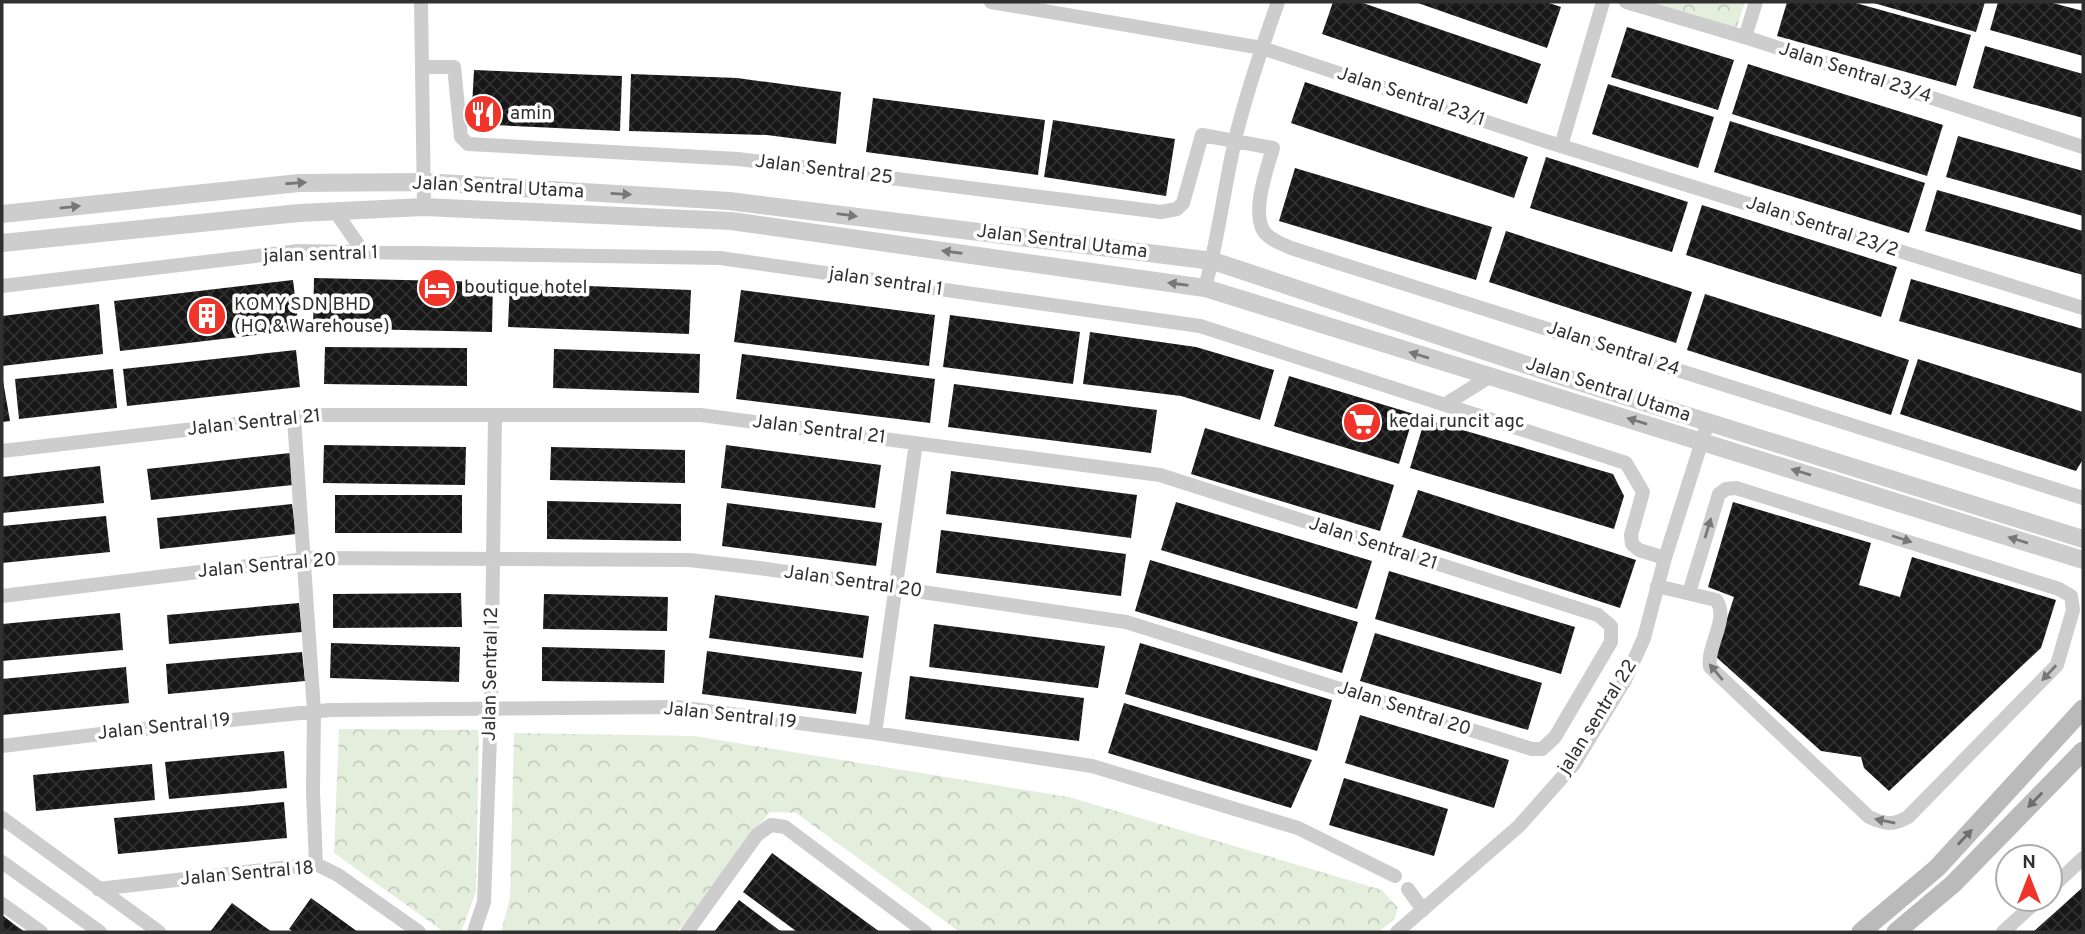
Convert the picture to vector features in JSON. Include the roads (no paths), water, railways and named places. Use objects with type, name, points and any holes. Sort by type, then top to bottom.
[{"type":"main road","points":[[1861,932],[1937,868],[2083,709]]},
{"type":"main road","points":[[1896,932],[1953,884],[2083,751]]},
{"type":"street","points":[[421,2],[424,207]]},
{"type":"street","name":"Jalan Sentral 23/1","points":[[991,2],[1262,48],[1561,146]]},
{"type":"street","points":[[1205,288],[1213,261],[1235,140],[1278,2]]},
{"type":"street","points":[[1561,146],[1603,2]]},
{"type":"street","name":"Jalan Sentral 23/4","points":[[1626,2],[1745,37],[2083,147]]},
{"type":"street","points":[[1745,37],[1756,2]]},
{"type":"street","name":"Jalan Sentral 25","points":[[423,67],[454,67],[460,132],[468,144],[738,159],[1161,212],[1177,209],[1183,203],[1202,135],[1235,140]]},
{"type":"street","name":"Jalan Sentral 24","points":[[1235,140],[1273,148],[1259,199],[1260,216],[1263,231],[1292,248],[2083,498]]},
{"type":"street","name":"Jalan Sentral 23/2","points":[[1561,146],[2083,309]]},
{"type":"street","name":"Jalan Sentral Utama","points":[[2,214],[299,183],[424,182],[729,201],[1213,261],[1708,422],[2083,539]]},
{"type":"street","name":"Jalan Sentral Utama","points":[[2,243],[299,213],[424,207],[731,221],[1205,288],[2083,560]]},
{"type":"street","points":[[335,211],[364,253]]},
{"type":"street","name":"jalan sentral 1","points":[[2,286],[298,251],[720,258],[1200,326],[1626,463],[1643,492],[1631,535],[1632,544],[1639,550],[1665,558]]},
{"type":"street","points":[[1446,404],[1489,377]]},
{"type":"street","name":"Jalan Sentral 21","points":[[2,451],[316,415],[701,415],[1160,475],[1598,615],[1611,626]]},
{"type":"street","name":"Jalan Sentral 12","points":[[474,932],[484,902],[491,709],[495,415]]},
{"type":"street","points":[[294,418],[313,711],[316,864]]},
{"type":"street","name":"jalan sentral 22","points":[[1397,932],[1519,826],[1574,764],[1625,680],[1644,638],[1665,558],[1708,422]]},
{"type":"street","points":[[875,733],[916,443]]},
{"type":"street","points":[[1657,586],[1716,600],[1721,608],[1708,663],[1713,671],[1869,817],[1889,824],[1908,817],[2057,665],[2073,610],[2071,596],[2059,589],[1736,488],[1726,489],[1719,494],[1689,593]]},
{"type":"street","name":"Jalan Sentral 20","points":[[2,596],[303,560],[689,560],[1126,622],[1532,749],[1542,749],[1555,737],[1611,642],[1611,626]]},
{"type":"street","name":"Jalan Sentral 19","points":[[2,746],[313,711],[677,707],[875,733],[1092,766],[1298,828],[1395,876]]},
{"type":"street","points":[[2,818],[159,932]]},
{"type":"street","points":[[687,932],[757,835],[771,825],[785,827],[925,932]]},
{"type":"street","points":[[2064,876],[2083,858]]},
{"type":"street","points":[[2,862],[100,932]]},
{"type":"street","name":"Jalan Sentral 18","points":[[98,889],[316,864],[338,875],[419,932]]},
{"type":"street","points":[[1408,889],[1423,910]]},
{"type":"street","points":[[2,905],[41,932]]},
{"type":"street","points":[[2003,932],[2024,913]]},
{"type":"place","name":"amin","points":[[483,114]]},
{"type":"place","name":"boutique hotel","points":[[437,288]]},
{"type":"place","name":"KOMY SDN BHD (HQ & Warehouse)","points":[[207,316]]},
{"type":"place","name":"kedai runcit agc","points":[[1362,422]]}]
